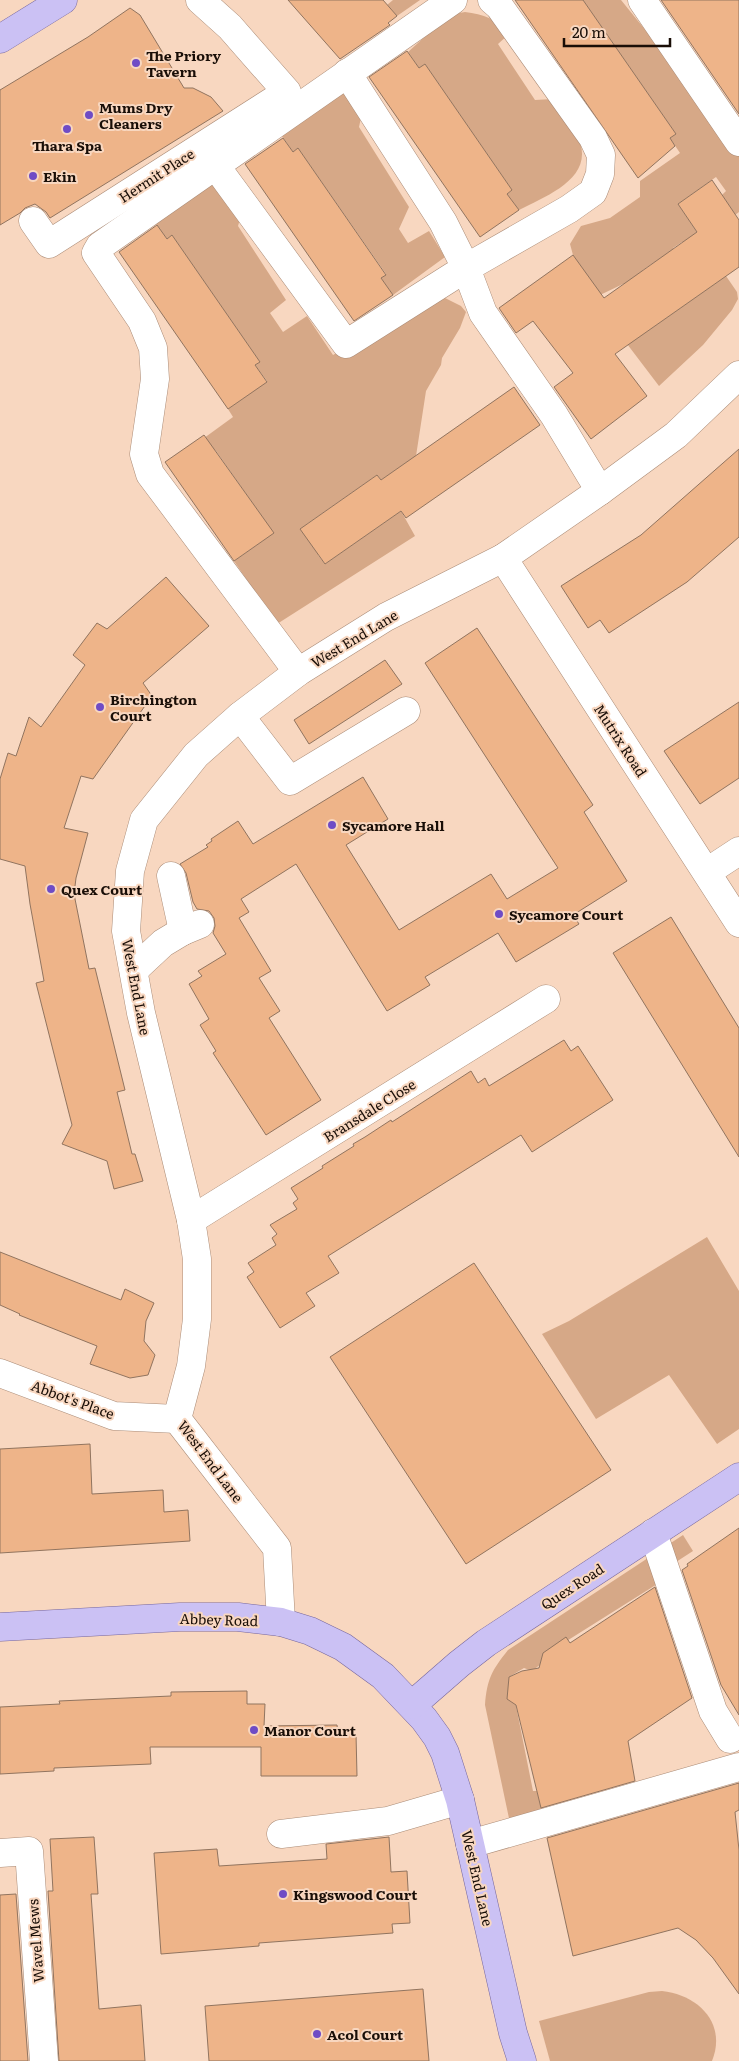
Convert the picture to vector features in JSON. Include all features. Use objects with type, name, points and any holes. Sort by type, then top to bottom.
[{"type":"main road","points":[[0,39],[63,0]]},
{"type":"main road","name":"Quex Road","points":[[412,1705],[486,1643],[739,1477]]},
{"type":"main road","name":"Abbey Road","points":[[0,1627],[207,1616],[238,1616],[281,1622],[310,1632],[343,1647],[383,1676],[412,1705]]},
{"type":"main road","name":"West End Lane","points":[[412,1705],[436,1737],[445,1753],[460,1800],[522,2061]]},
{"type":"street","name":"Hermit Place","points":[[33,221],[49,244],[287,92],[230,27],[200,0]]},
{"type":"street","points":[[298,672],[150,474],[144,454],[155,379],[153,348],[142,320],[96,253],[100,246],[453,0]]},
{"type":"street","points":[[216,165],[346,344],[466,268],[569,209],[593,192],[600,174],[601,155],[593,138],[499,6],[492,0]]},
{"type":"street","points":[[642,0],[739,142]]},
{"type":"street","points":[[347,73],[443,222],[466,268],[483,313],[554,415],[600,491]]},
{"type":"street","name":"West End Lane","points":[[281,1622],[277,1548],[177,1419],[191,1366],[196,1319],[197,1259],[191,1220],[141,1013],[126,931],[130,871],[144,820],[196,755],[240,716],[298,672],[386,617],[503,558],[676,436],[739,375]]},
{"type":"street","name":"Mutrix Road","points":[[503,558],[739,923]]},
{"type":"street","points":[[240,716],[290,781],[406,711]]},
{"type":"street","points":[[707,872],[739,851]]},
{"type":"street","points":[[134,970],[163,943],[192,928],[172,876]]},
{"type":"street","name":"Bransdale Close","points":[[191,1220],[278,1168],[546,999]]},
{"type":"street","name":"Abbot's Place","points":[[0,1373],[114,1416],[177,1419]]},
{"type":"street","points":[[653,1533],[713,1711],[730,1740]]},
{"type":"street","points":[[470,1844],[739,1767]]},
{"type":"street","points":[[281,1834],[388,1821],[460,1800]]},
{"type":"street","name":"Wavel Mews","points":[[0,1853],[29,1851],[44,2061]]},
{"type":"shaded area","points":[[393,0],[420,0],[397,16],[387,5]]},
{"type":"shaded area","points":[[583,0],[621,0],[739,146],[739,212],[735,215],[722,195],[726,191],[716,177],[678,204],[701,238],[687,249],[682,242],[673,248],[678,255],[653,263],[643,270],[648,276],[628,290],[623,284],[600,295],[573,255],[570,244],[581,226],[610,218],[640,197],[640,181],[680,153],[670,138],[676,134]]},
{"type":"shaded area","points":[[465,12],[490,18],[505,29],[509,34],[498,44],[535,100],[553,99],[575,130],[582,150],[581,162],[576,173],[567,183],[556,191],[519,210],[507,194],[512,190],[425,64],[419,68],[408,52],[449,15]]},
{"type":"shaded area","points":[[345,88],[362,113],[359,127],[409,207],[399,229],[408,243],[429,231],[445,257],[393,295],[381,278],[386,274],[298,148],[293,152],[282,136]]},
{"type":"shaded area","points":[[209,180],[240,219],[238,226],[286,300],[270,313],[283,332],[307,316],[333,355],[424,298],[445,298],[461,306],[466,312],[460,328],[442,358],[441,365],[426,391],[416,456],[381,480],[377,475],[307,524],[325,550],[318,555],[325,564],[401,511],[415,536],[277,624],[234,561],[268,537],[263,518],[216,451],[200,441],[233,417],[228,409],[267,381],[255,365],[260,362],[172,235],[167,239],[156,224]]},
{"type":"shaded area","points":[[726,276],[737,292],[738,299],[732,310],[703,345],[659,386],[602,311],[649,330]]},
{"type":"shaded area","points":[[707,1237],[739,1291],[739,1429],[717,1444],[669,1375],[596,1419],[542,1334],[569,1321]]},
{"type":"shaded area","points":[[683,1535],[693,1551],[659,1573],[662,1581],[546,1654],[546,1660],[532,1671],[524,1668],[509,1677],[508,1697],[515,1701],[533,1791],[537,1791],[543,1813],[510,1823],[485,1705],[487,1688],[494,1669],[508,1650]]},
{"type":"shaded area","points":[[662,1991],[688,1998],[706,2014],[713,2024],[716,2035],[716,2048],[712,2061],[550,2061],[539,2021],[649,1992]]},
{"type":"building","points":[[288,0],[383,0],[397,16],[388,23],[390,25],[340,59]]},
{"type":"building","points":[[515,0],[583,0],[676,134],[670,138],[675,146],[638,178]]},
{"type":"building","points":[[661,0],[739,0],[739,114]]},
{"type":"building","points":[[130,8],[140,15],[184,88],[193,88],[211,97],[223,111],[50,218],[46,212],[35,204],[25,208],[0,225],[0,90],[88,37]]},
{"type":"building","points":[[407,51],[419,68],[425,64],[512,190],[507,194],[519,210],[480,237],[369,77]]},
{"type":"building","points":[[283,138],[293,152],[298,148],[386,275],[381,278],[393,295],[354,321],[245,164]]},
{"type":"building","points":[[712,180],[739,220],[739,267],[615,354],[647,396],[591,439],[554,387],[573,373],[533,321],[516,333],[499,308],[573,255],[604,298],[697,232],[678,204]]},
{"type":"building","points":[[157,225],[167,239],[172,235],[260,362],[255,365],[267,382],[228,409],[119,252]]},
{"type":"building","points":[[514,387],[540,425],[406,518],[401,511],[325,564],[300,529],[377,475],[381,480]]},
{"type":"building","points":[[204,435],[274,533],[234,561],[165,462]]},
{"type":"building","points":[[739,449],[739,537],[687,582],[609,633],[600,620],[588,628],[561,586],[641,535]]},
{"type":"building","points":[[166,577],[209,626],[143,683],[152,696],[93,779],[81,776],[64,828],[88,833],[76,878],[74,894],[89,969],[95,968],[125,1090],[117,1092],[132,1154],[135,1154],[143,1181],[114,1189],[107,1161],[62,1144],[72,1125],[36,983],[44,981],[25,866],[0,859],[0,779],[8,753],[16,756],[29,717],[41,727],[85,665],[73,655],[97,623],[107,629]]},
{"type":"building","points":[[477,628],[593,805],[584,812],[627,881],[573,915],[579,924],[516,962],[498,933],[425,977],[430,985],[387,1011],[296,864],[241,899],[249,912],[239,918],[271,971],[259,978],[280,1011],[269,1018],[321,1100],[266,1135],[213,1053],[216,1051],[200,1025],[209,1019],[189,984],[202,976],[198,971],[226,954],[213,933],[215,926],[214,918],[209,911],[197,909],[193,902],[186,873],[180,864],[208,847],[206,845],[212,841],[211,839],[238,821],[253,844],[363,777],[388,819],[346,845],[399,930],[491,874],[507,899],[558,868],[425,663]]},
{"type":"building","points":[[385,660],[402,684],[309,744],[294,720]]},
{"type":"building","points":[[739,702],[739,778],[700,804],[664,751]]},
{"type":"building","points":[[671,917],[739,1028],[739,1157],[613,953]]},
{"type":"building","points":[[564,1040],[571,1051],[578,1046],[613,1100],[532,1152],[521,1135],[328,1256],[339,1273],[306,1293],[315,1306],[280,1328],[247,1277],[254,1272],[248,1263],[276,1245],[272,1238],[277,1234],[270,1225],[297,1209],[293,1203],[298,1199],[291,1188],[354,1146],[353,1144],[391,1120],[392,1122],[471,1071],[478,1083],[485,1078],[489,1086]]},
{"type":"building","points":[[0,1252],[121,1300],[125,1289],[154,1303],[146,1321],[144,1341],[155,1355],[148,1375],[130,1378],[90,1364],[97,1346],[19,1315],[0,1305]]},
{"type":"building","points":[[474,1263],[611,1470],[466,1564],[330,1357]]},
{"type":"building","points":[[90,1444],[92,1494],[163,1490],[164,1512],[188,1510],[190,1541],[0,1553],[0,1449]]},
{"type":"building","points":[[739,1528],[739,1715],[721,1685],[682,1570],[688,1566],[687,1564]]},
{"type":"building","points":[[655,1587],[692,1698],[628,1741],[635,1781],[541,1808],[516,1705],[507,1699],[509,1677],[522,1671],[539,1668],[543,1653],[566,1637],[570,1643]]},
{"type":"building","points":[[247,1691],[247,1704],[265,1704],[264,1726],[337,1725],[338,1734],[356,1734],[357,1776],[261,1776],[261,1747],[150,1747],[151,1764],[54,1768],[54,1771],[0,1774],[0,1707],[60,1704],[59,1701],[171,1696],[171,1692]]},
{"type":"building","points":[[739,1783],[739,1810],[735,1812],[739,1850],[739,1994],[713,1958],[696,1940],[678,1928],[573,1956],[547,1838]]},
{"type":"building","points":[[94,1837],[98,1894],[91,1894],[99,2009],[141,2005],[145,2061],[59,2061],[48,1891],[53,1891],[50,1839]]},
{"type":"building","name":"Kingswood Court","points":[[389,1837],[391,1872],[407,1871],[410,1923],[392,1924],[393,1933],[259,1943],[259,1946],[161,1954],[154,1853],[217,1849],[219,1866],[327,1859],[326,1844]]},
{"type":"building","points":[[16,1894],[28,2061],[0,2061],[0,1895]]},
{"type":"building","name":"Acol Court","points":[[423,1989],[429,2061],[209,2061],[205,2006]]},
{"type":"place","name":"The Priory Tavern","points":[[136,63]]},
{"type":"place","name":"Mums Dry Cleaners","points":[[89,115]]},
{"type":"place","name":"Thara Spa","points":[[67,129]]},
{"type":"place","name":"Ekin","points":[[33,176]]},
{"type":"place","name":"Birchington Court","points":[[100,707]]},
{"type":"place","name":"Sycamore Hall","points":[[332,825]]},
{"type":"place","name":"Quex Court","points":[[51,889]]},
{"type":"place","name":"Sycamore Court","points":[[499,914]]},
{"type":"place","name":"Manor Court","points":[[254,1730]]},
{"type":"place","name":"Kingswood Court","points":[[283,1894]]},
{"type":"place","name":"Acol Court","points":[[317,2034]]}]
